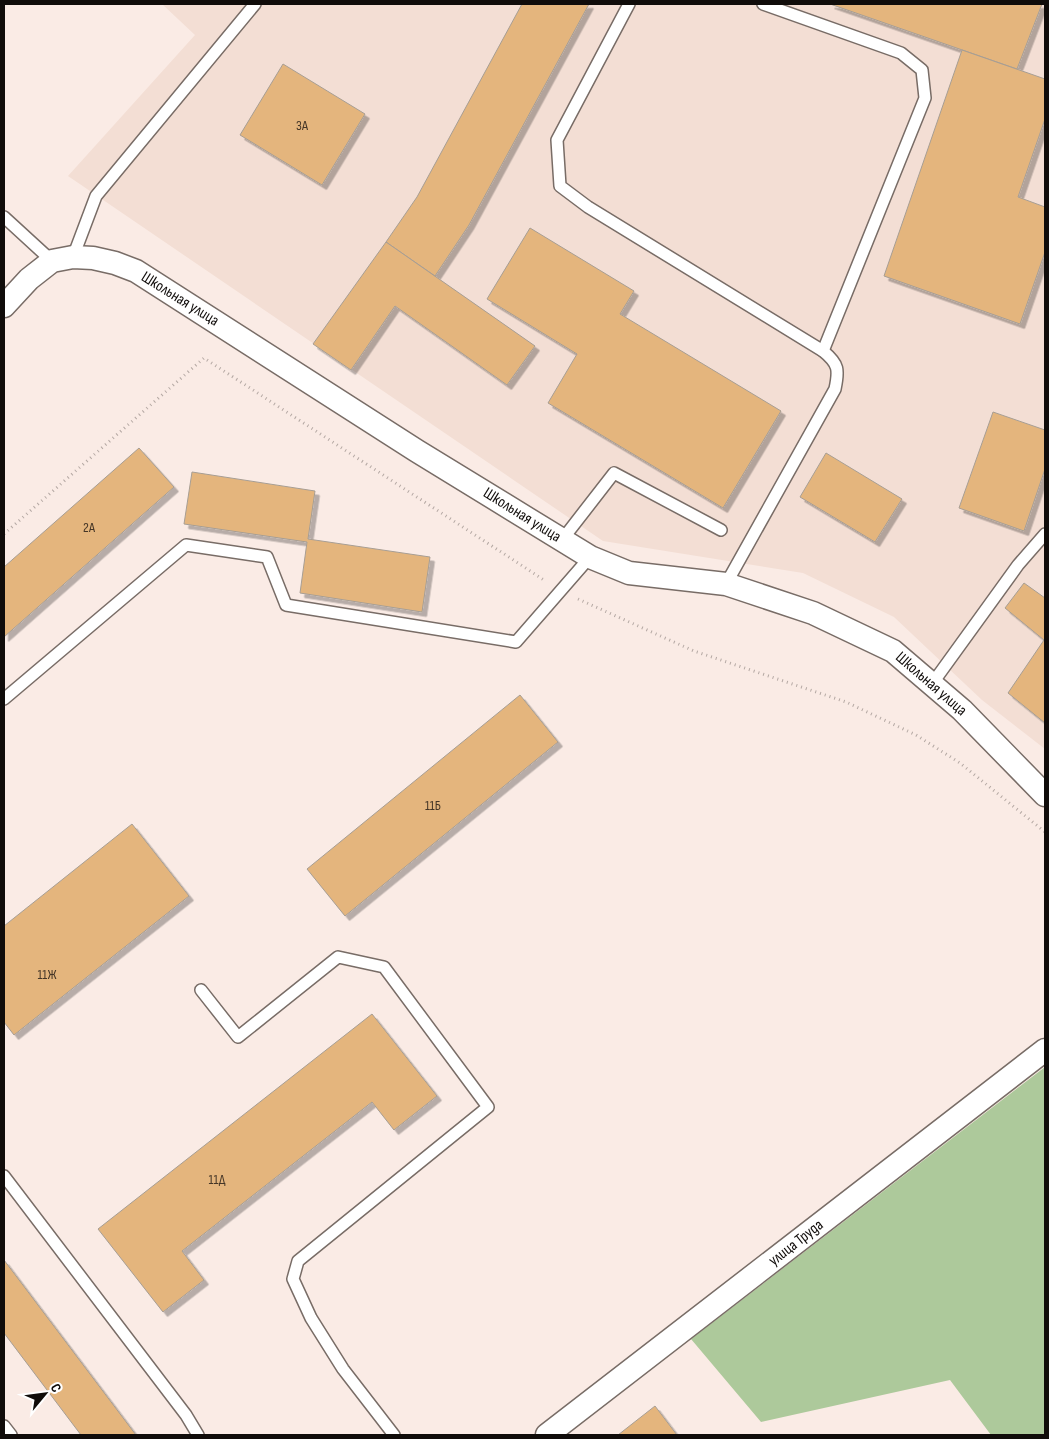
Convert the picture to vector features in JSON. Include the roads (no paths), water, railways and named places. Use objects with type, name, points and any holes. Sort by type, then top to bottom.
[{"type":"street","name":"Школьная улица","points":[[62,259],[93,258],[115,263],[136,272],[590,558],[630,573],[726,584],[813,613],[893,651],[962,710],[1045,795]]},
{"type":"street","points":[[4,306],[29,279],[62,259]]},
{"type":"street","name":"улица Труда","points":[[547,1435],[1045,1050]]},
{"type":"lane","points":[[4,217],[62,259],[96,196],[255,4]]},
{"type":"lane","points":[[629,4],[557,140],[560,186],[588,207],[823,351],[832,359],[839,373],[835,389],[726,584]]},
{"type":"lane","points":[[763,4],[901,54],[922,70],[925,98],[823,351]]},
{"type":"lane","points":[[562,540],[614,473],[721,530]]},
{"type":"lane","points":[[932,684],[1018,566],[1045,534]]},
{"type":"lane","points":[[4,699],[186,545],[268,557],[286,605],[516,642],[590,558]]},
{"type":"lane","points":[[201,990],[238,1037],[338,957],[384,967],[488,1107],[298,1261],[293,1279],[311,1318],[343,1368],[394,1435]]},
{"type":"lane","points":[[4,1176],[186,1415],[198,1435]]},
{"type":"lane","points":[[4,1426],[11,1435]]}]
